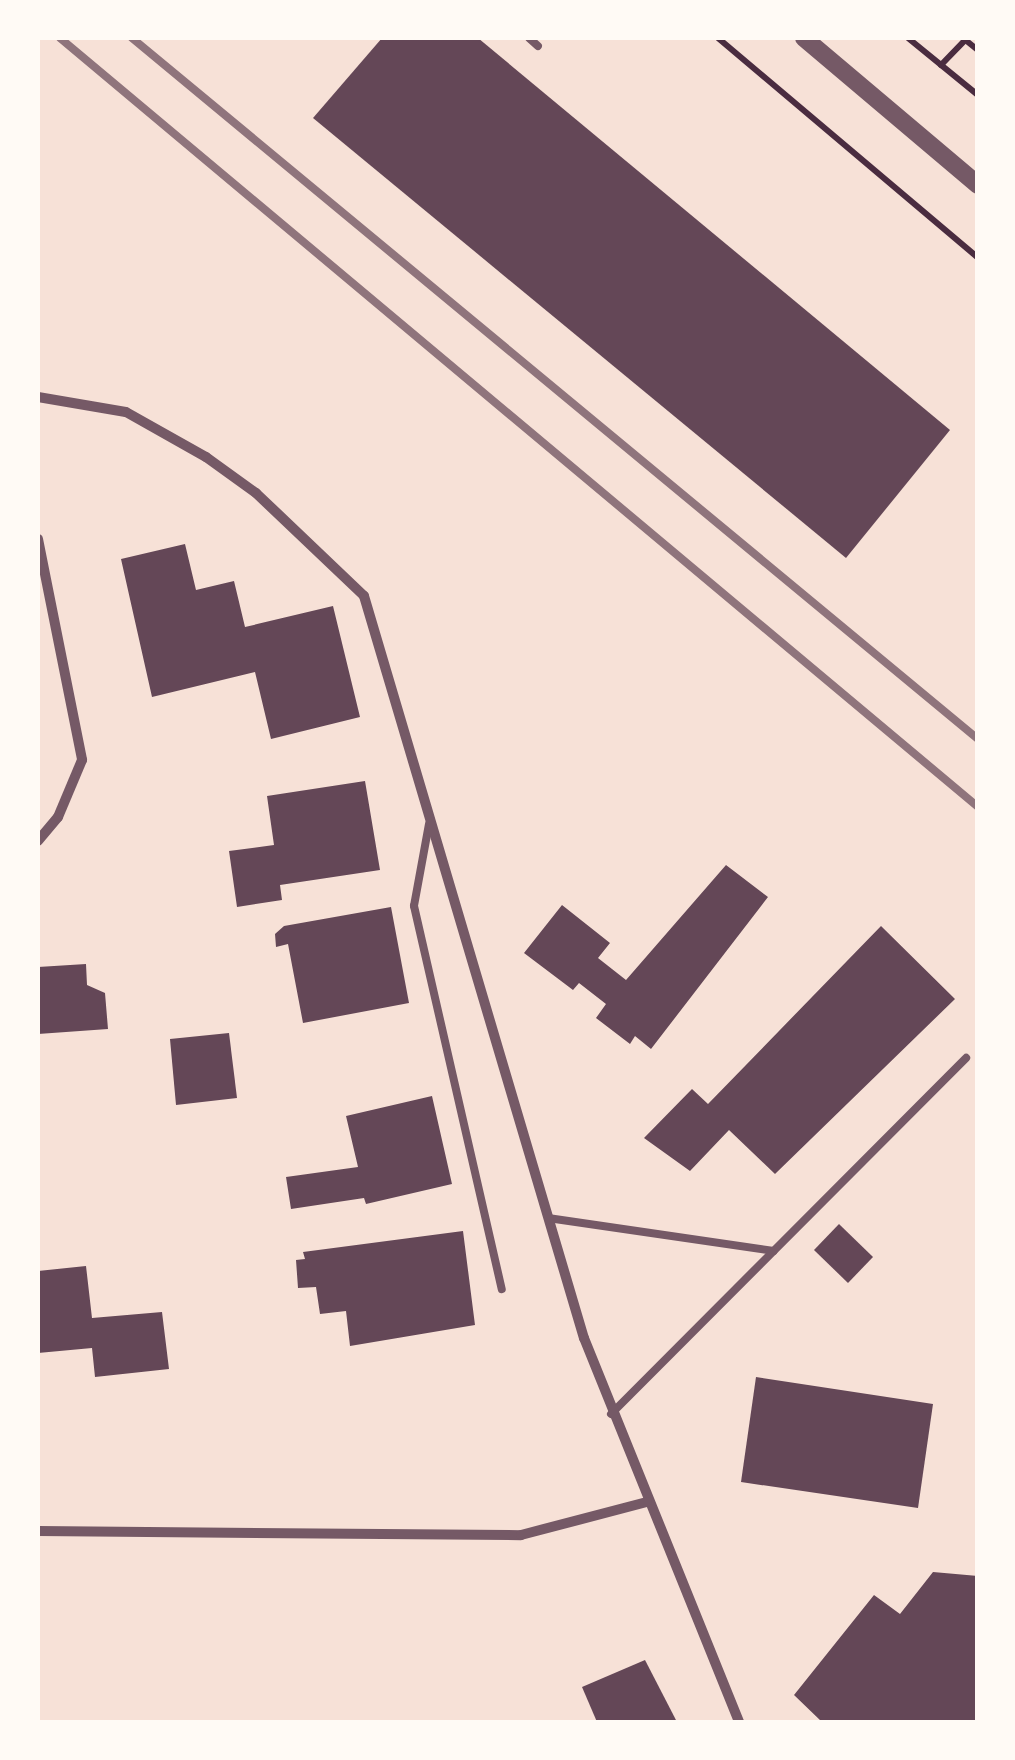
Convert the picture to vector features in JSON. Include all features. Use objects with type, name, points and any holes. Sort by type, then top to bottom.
[{"type":"street","points":[[804,38],[978,185]]},
{"type":"street","points":[[38,398],[126,412],[206,457],[256,494],[364,596],[548,1218],[611,1414],[738,1722]]},
{"type":"street","points":[[38,539],[82,760],[58,817],[38,841]]},
{"type":"street","points":[[38,1531],[521,1535],[648,1502]]},
{"type":"lane","points":[[529,38],[538,46]]},
{"type":"lane","points":[[430,819],[414,906],[502,1288]]},
{"type":"lane","points":[[611,1414],[966,1058]]},
{"type":"lane","points":[[548,1218],[774,1251]]},
{"type":"path","points":[[718,38],[978,258]]},
{"type":"path","points":[[908,38],[978,95]]},
{"type":"path","points":[[941,65],[964,38],[978,50]]},
{"type":"building","points":[[382,38],[478,38],[950,430],[846,558],[313,118]]},
{"type":"building","points":[[185,544],[196,590],[234,581],[245,627],[333,606],[360,717],[271,739],[255,672],[152,697],[121,559]]},
{"type":"building","points":[[365,781],[380,870],[280,885],[282,900],[237,907],[229,851],[274,845],[267,796]]},
{"type":"building","points":[[726,865],[768,897],[651,1049],[635,1036],[630,1044],[596,1018],[606,1004],[579,983],[573,990],[524,953],[562,905],[610,943],[598,958],[626,980]]},
{"type":"building","points":[[391,907],[409,1003],[303,1023],[288,944],[276,947],[275,934],[284,926]]},
{"type":"building","points":[[881,926],[955,999],[775,1174],[729,1130],[690,1171],[644,1138],[692,1089],[708,1104]]},
{"type":"building","points":[[86,964],[87,985],[105,993],[108,1029],[38,1034],[38,967]]},
{"type":"building","points":[[229,1033],[237,1098],[176,1105],[170,1039]]},
{"type":"building","points":[[432,1096],[452,1184],[366,1204],[364,1198],[291,1209],[286,1177],[358,1167],[346,1116]]},
{"type":"building","points":[[839,1224],[873,1257],[848,1283],[814,1250]]},
{"type":"building","points":[[463,1231],[475,1325],[350,1346],[346,1311],[320,1314],[316,1287],[298,1288],[296,1260],[305,1259],[303,1252]]},
{"type":"building","points":[[86,1266],[92,1318],[162,1312],[169,1369],[95,1377],[92,1348],[38,1353],[38,1271]]},
{"type":"building","points":[[756,1377],[933,1404],[918,1508],[741,1482]]},
{"type":"building","points":[[933,1572],[978,1576],[978,1722],[822,1722],[794,1695],[874,1595],[900,1614]]},
{"type":"building","points":[[645,1660],[677,1722],[597,1722],[582,1687]]},
{"type":"railway","points":[[60,38],[978,807]]},
{"type":"railway","points":[[132,38],[978,739]]}]
